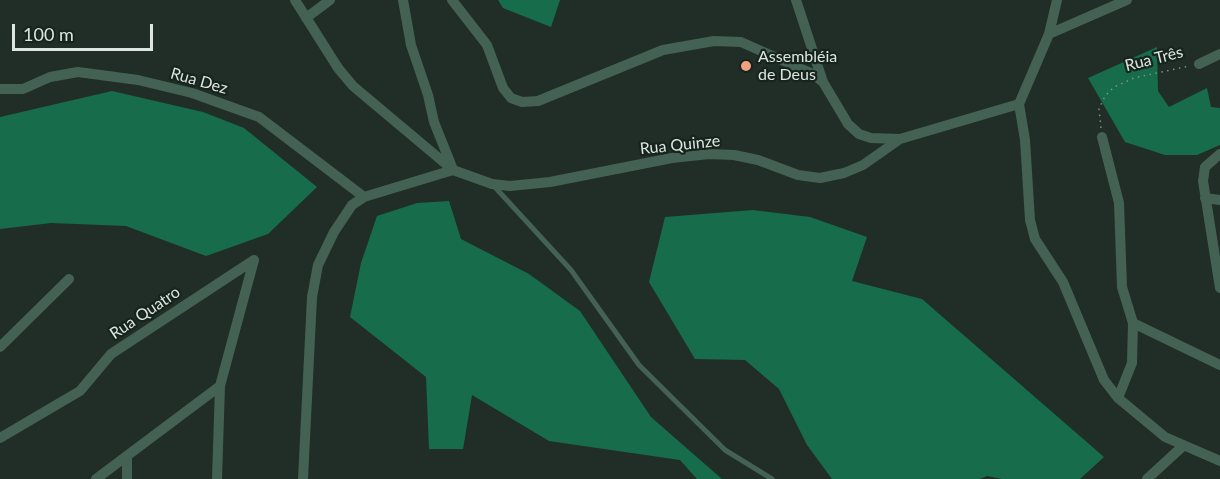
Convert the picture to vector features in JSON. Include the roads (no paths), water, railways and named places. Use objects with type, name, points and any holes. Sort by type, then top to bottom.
[{"type":"street","points":[[295,0],[353,86],[453,170]]},
{"type":"street","points":[[306,18],[330,0]]},
{"type":"street","points":[[403,0],[411,45],[428,95],[434,122],[453,170]]},
{"type":"street","points":[[452,0],[487,45],[503,88],[511,98],[522,102],[538,101],[663,50],[714,41],[741,42],[751,45],[813,74],[823,82]]},
{"type":"street","points":[[796,0],[823,82],[848,124],[859,134],[872,138],[900,139],[1019,104]]},
{"type":"street","points":[[1057,0],[1049,34],[1019,104],[1025,140],[1030,220],[1035,239],[1063,282],[1094,361],[1118,398],[1144,421],[1183,446],[1220,461]]},
{"type":"street","points":[[1049,34],[1127,0]]},
{"type":"street","name":"Rua Três","points":[[1199,64],[1220,54]]},
{"type":"street","name":"Rua Dez","points":[[0,89],[23,89],[50,77],[78,72],[138,80],[192,93],[259,117],[364,197]]},
{"type":"street","points":[[1102,137],[1119,203],[1122,287],[1133,323],[1132,363],[1118,398]]},
{"type":"street","name":"Rua Quinze","points":[[453,170],[492,184],[510,186],[550,182],[672,158],[709,154],[750,158],[798,175],[820,178],[844,173],[863,165],[900,139]]},
{"type":"street","points":[[1220,154],[1205,168],[1203,181],[1220,288]]},
{"type":"street","points":[[303,479],[312,297],[318,265],[343,216],[352,205],[364,197],[453,170]]},
{"type":"street","points":[[1205,198],[1220,200]]},
{"type":"street","name":"Rua Quatro","points":[[0,438],[80,391],[111,354],[254,260],[220,386]]},
{"type":"street","points":[[0,347],[69,279]]},
{"type":"street","points":[[1133,323],[1220,365]]},
{"type":"street","points":[[96,479],[127,458],[220,386]]},
{"type":"street","points":[[217,479],[220,386]]},
{"type":"street","points":[[1147,479],[1183,446]]},
{"type":"street","points":[[126,479],[127,458]]},
{"type":"lane","points":[[492,184],[571,270],[639,365],[725,450],[772,479]]},
{"type":"place","name":"Assembléia de Deus","points":[[746,66]]}]
